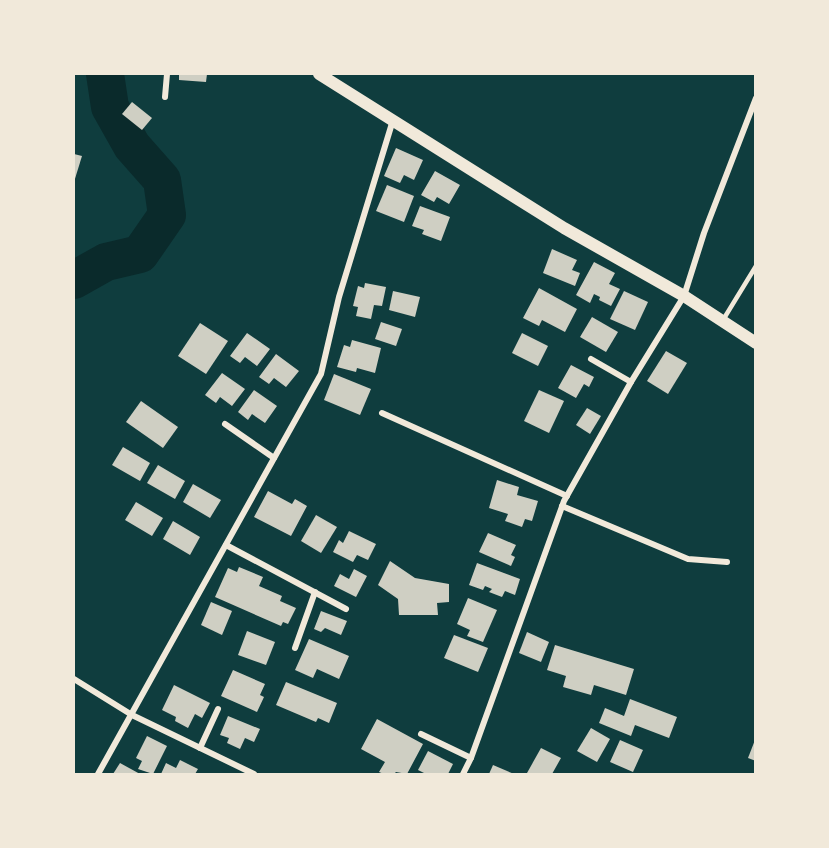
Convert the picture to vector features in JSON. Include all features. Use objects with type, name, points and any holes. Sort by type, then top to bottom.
[{"type":"main road","points":[[319,74],[564,228],[684,296],[756,343]]},
{"type":"street","points":[[165,97],[167,74]]},
{"type":"street","points":[[463,774],[471,758],[562,506],[631,382],[684,296],[708,222],[756,98]]},
{"type":"street","points":[[98,774],[321,374],[339,297],[393,120]]},
{"type":"street","points":[[591,359],[631,382]]},
{"type":"street","points":[[382,413],[567,496]]},
{"type":"street","points":[[225,424],[274,458]]},
{"type":"street","points":[[562,506],[688,560],[727,562]]},
{"type":"street","points":[[226,545],[346,609]]},
{"type":"street","points":[[295,648],[315,592]]},
{"type":"street","points":[[74,679],[132,715],[254,774]]},
{"type":"street","points":[[200,748],[218,709]]},
{"type":"street","points":[[421,734],[471,758]]},
{"type":"lane","points":[[723,321],[756,266]]},
{"type":"building","points":[[179,74],[207,74],[206,82],[179,80]]},
{"type":"building","points":[[132,102],[152,118],[142,130],[122,114]]},
{"type":"building","points":[[396,148],[423,160],[414,180],[404,175],[400,183],[384,176]]},
{"type":"building","points":[[74,154],[82,156],[74,182]]},
{"type":"building","points":[[435,171],[460,185],[449,204],[437,197],[434,202],[421,195]]},
{"type":"building","points":[[387,185],[414,196],[404,222],[376,211]]},
{"type":"building","points":[[420,206],[450,217],[441,241],[422,234],[424,230],[412,226]]},
{"type":"building","points":[[552,249],[577,260],[572,270],[580,273],[575,286],[543,273]]},
{"type":"building","points":[[594,262],[615,273],[609,284],[620,289],[611,306],[599,300],[600,297],[594,294],[590,303],[576,295]]},
{"type":"building","points":[[365,283],[386,287],[382,306],[374,305],[371,319],[356,316],[358,307],[353,306],[358,286],[364,288]]},
{"type":"building","points":[[539,288],[577,309],[565,332],[542,320],[539,326],[523,318]]},
{"type":"building","points":[[393,291],[420,297],[415,317],[389,310]]},
{"type":"building","points":[[624,291],[648,302],[635,330],[610,319]]},
{"type":"building","points":[[592,317],[618,332],[606,352],[580,337]]},
{"type":"building","points":[[381,322],[402,329],[396,346],[375,339]]},
{"type":"building","points":[[200,323],[228,341],[206,374],[178,356]]},
{"type":"building","points":[[247,333],[270,349],[257,366],[245,357],[240,363],[230,356]]},
{"type":"building","points":[[522,333],[548,346],[538,366],[512,353]]},
{"type":"building","points":[[352,340],[381,348],[375,373],[357,368],[356,372],[337,367],[344,345],[350,347]]},
{"type":"building","points":[[666,351],[687,363],[668,394],[647,381]]},
{"type":"building","points":[[276,354],[299,371],[286,387],[274,378],[269,384],[259,377]]},
{"type":"building","points":[[571,365],[594,377],[589,387],[584,384],[576,398],[558,388]]},
{"type":"building","points":[[222,373],[245,389],[232,406],[220,397],[216,403],[205,395]]},
{"type":"building","points":[[334,374],[371,389],[360,415],[324,400]]},
{"type":"building","points":[[254,390],[277,406],[265,423],[252,414],[248,420],[238,412]]},
{"type":"building","points":[[539,390],[564,401],[549,433],[524,421]]},
{"type":"building","points":[[141,401],[178,427],[163,448],[126,422]]},
{"type":"building","points":[[587,408],[601,416],[590,434],[576,425]]},
{"type":"building","points":[[123,447],[150,463],[140,481],[112,465]]},
{"type":"building","points":[[158,465],[185,481],[175,499],[147,483]]},
{"type":"building","points":[[497,480],[519,487],[517,495],[538,501],[532,521],[525,519],[522,527],[505,521],[508,514],[489,508]]},
{"type":"building","points":[[193,484],[221,500],[210,518],[183,502]]},
{"type":"building","points":[[268,491],[292,504],[295,499],[307,506],[291,536],[254,517]]},
{"type":"building","points":[[136,502],[163,518],[152,536],[125,520]]},
{"type":"building","points":[[316,515],[337,527],[321,553],[301,541]]},
{"type":"building","points":[[173,521],[200,537],[190,555],[163,539]]},
{"type":"building","points":[[349,531],[376,544],[368,560],[357,555],[353,562],[333,552],[339,540],[343,543]]},
{"type":"building","points":[[488,533],[516,545],[511,555],[515,557],[511,566],[479,552]]},
{"type":"building","points":[[390,561],[415,578],[449,584],[449,602],[437,603],[438,615],[399,615],[398,599],[378,585]]},
{"type":"building","points":[[477,563],[520,579],[515,595],[505,591],[502,597],[489,592],[492,589],[485,586],[483,590],[469,585]]},
{"type":"building","points":[[239,567],[263,577],[259,586],[282,596],[280,601],[296,608],[288,624],[283,622],[281,626],[215,597],[228,568],[237,572]]},
{"type":"building","points":[[354,569],[367,576],[356,597],[334,586],[340,574],[349,579]]},
{"type":"building","points":[[468,598],[497,610],[483,642],[467,636],[470,630],[457,624]]},
{"type":"building","points":[[211,602],[232,611],[222,635],[201,625]]},
{"type":"building","points":[[321,611],[347,621],[341,635],[325,628],[321,632],[314,629]]},
{"type":"building","points":[[247,631],[275,642],[266,665],[238,655]]},
{"type":"building","points":[[527,632],[549,642],[541,662],[519,653]]},
{"type":"building","points":[[454,635],[488,648],[478,672],[444,658]]},
{"type":"building","points":[[309,639],[349,656],[339,679],[317,669],[313,678],[295,670]]},
{"type":"building","points":[[555,645],[634,669],[626,695],[594,685],[591,695],[563,687],[566,676],[547,670]]},
{"type":"building","points":[[233,670],[265,684],[260,695],[264,697],[257,712],[221,696]]},
{"type":"building","points":[[286,682],[337,703],[329,723],[318,718],[316,722],[276,705]]},
{"type":"building","points":[[174,685],[210,703],[202,718],[195,714],[188,728],[175,721],[176,717],[162,710]]},
{"type":"building","points":[[630,699],[677,717],[669,738],[635,725],[631,736],[599,723],[605,708],[624,716]]},
{"type":"building","points":[[228,716],[260,729],[254,742],[245,738],[240,749],[227,743],[229,738],[220,735]]},
{"type":"building","points":[[377,719],[423,744],[407,774],[379,772],[385,762],[361,749]]},
{"type":"building","points":[[591,728],[610,739],[597,762],[577,751]]},
{"type":"building","points":[[147,736],[167,746],[153,774],[138,769],[142,761],[136,758]]},
{"type":"building","points":[[620,740],[643,750],[633,772],[610,762]]},
{"type":"building","points":[[756,740],[756,761],[748,758]]},
{"type":"building","points":[[541,748],[561,758],[552,774],[527,773]]},
{"type":"building","points":[[428,751],[453,764],[448,774],[426,774],[418,770]]},
{"type":"building","points":[[180,760],[198,769],[195,774],[161,774],[166,763],[176,768]]},
{"type":"building","points":[[120,763],[140,774],[113,774]]},
{"type":"building","points":[[493,765],[514,774],[489,774]]},
{"type":"waterway","points":[[74,280],[106,262],[140,254],[167,215],[162,180],[132,146],[110,107],[105,74]]}]
